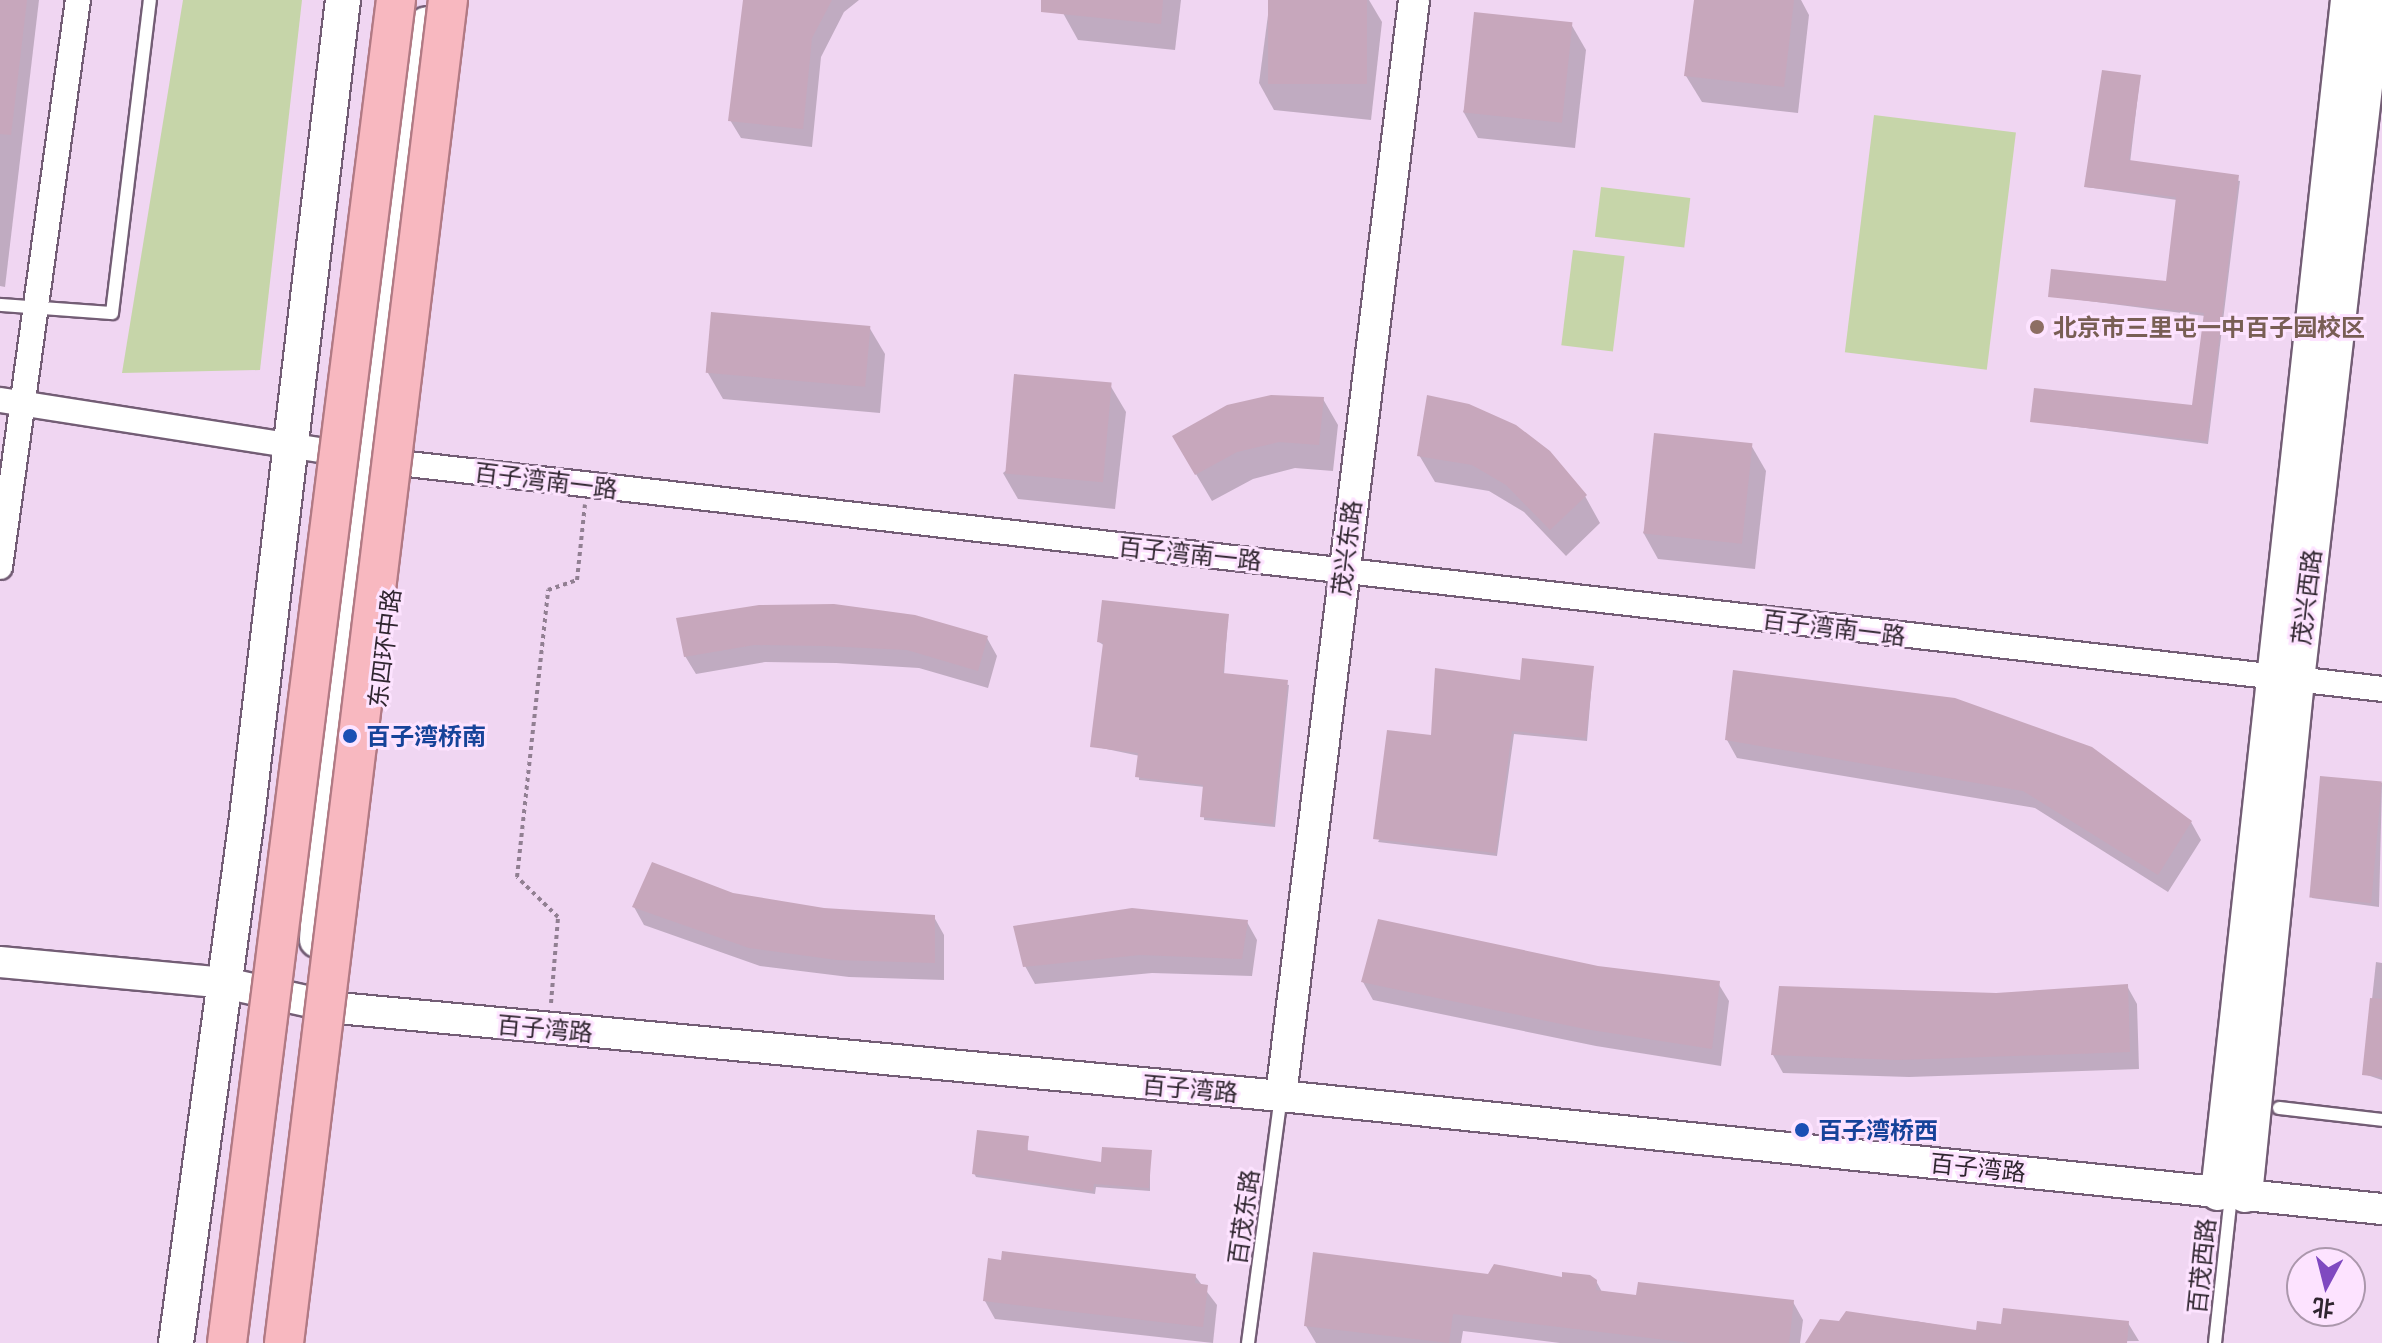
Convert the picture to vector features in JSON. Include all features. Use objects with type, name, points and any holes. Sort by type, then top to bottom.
[{"type":"highway","points":[[226,1343],[396,0]]},
{"type":"highway","name":"东四环中路","points":[[284,1343],[448,0]]},
{"type":"main road","points":[[226,1343],[242,987],[290,445],[343,0]]},
{"type":"main road","points":[[176,1343],[242,987],[325,453],[381,0]]},
{"type":"main road","name":"东四环中路","points":[[267,1343],[325,1004],[330,733],[370,459],[429,0]]},
{"type":"main road","name":"茂兴西路","points":[[2231,1194],[2284,678],[2348,0]]},
{"type":"main road","name":"茂兴西路","points":[[2284,678],[2375,0]]},
{"type":"street","points":[[0,567],[10,401],[34,309],[78,0]]},
{"type":"street","name":"东四环中路","points":[[296,1343],[325,1004],[408,464],[467,0]]},
{"type":"street","name":"茂兴东路","points":[[1281,1096],[1414,0]]},
{"type":"street","name":"百子湾南一路","points":[[10,401],[408,464],[2382,689]]},
{"type":"street","name":"百子湾路","points":[[0,962],[242,987],[325,1004],[549,1029],[1281,1096],[2382,1209]]},
{"type":"lane","points":[[0,305],[112,313],[150,0]]},
{"type":"lane","name":"百茂东路","points":[[1248,1343],[1281,1096]]},
{"type":"lane","points":[[2279,1108],[2382,1120]]},
{"type":"lane","name":"百茂西路","points":[[2215,1343],[2231,1194]]},
{"type":"path","points":[[549,1029],[558,917],[517,877],[548,590],[577,580],[587,485]]},
{"type":"green space","points":[[183,0],[302,0],[260,370],[122,373]]},
{"type":"green space","points":[[1874,115],[2016,132],[1987,370],[1845,352]]},
{"type":"green space","points":[[1601,187],[1690,198],[1684,248],[1595,237]]},
{"type":"green space","points":[[1573,250],[1625,256],[1613,352],[1561,345]]},
{"type":"building","points":[[0,0],[27,0],[11,135],[0,134]]},
{"type":"building","points":[[743,0],[832,0],[812,38],[803,129],[728,121]]},
{"type":"building","points":[[1041,0],[1163,0],[1161,24],[1041,12]]},
{"type":"building","points":[[1268,0],[1367,0],[1367,84],[1268,84]]},
{"type":"building","points":[[1694,0],[1794,0],[1784,87],[1684,76]]},
{"type":"building","points":[[1474,12],[1572,22],[1562,123],[1463,112]]},
{"type":"building","points":[[2102,70],[2141,75],[2129,160],[2239,175],[2207,441],[2030,422],[2034,388],[2192,405],[2204,313],[2048,297],[2051,269],[2166,281],[2176,197],[2084,187]]},
{"type":"building","points":[[711,312],[870,326],[865,387],[706,373]]},
{"type":"building","points":[[1014,374],[1112,383],[1103,482],[1005,474]]},
{"type":"building","points":[[1271,395],[1324,397],[1319,445],[1279,442],[1237,452],[1195,475],[1172,436],[1227,405]]},
{"type":"building","points":[[1427,395],[1469,404],[1516,425],[1550,451],[1587,495],[1550,530],[1506,485],[1472,465],[1417,456]]},
{"type":"building","points":[[1654,433],[1752,443],[1742,544],[1643,533]]},
{"type":"building","points":[[1102,600],[1229,614],[1223,673],[1288,680],[1273,824],[1200,817],[1203,785],[1135,777],[1138,753],[1090,747],[1103,643],[1097,642]]},
{"type":"building","points":[[834,604],[915,615],[988,636],[978,671],[907,650],[825,646],[754,645],[684,657],[676,618],[759,605]]},
{"type":"building","points":[[1522,658],[1594,666],[1586,738],[1512,731],[1496,853],[1373,839],[1387,730],[1431,735],[1435,668],[1520,680]]},
{"type":"building","points":[[1733,670],[1955,698],[2092,747],[2192,821],[2158,875],[2023,791],[1725,740]]},
{"type":"building","points":[[2320,776],[2382,781],[2371,903],[2309,898]]},
{"type":"building","points":[[652,862],[733,893],[824,908],[935,915],[935,963],[837,960],[749,948],[632,907]]},
{"type":"building","points":[[1132,908],[1248,920],[1242,959],[1140,955],[1023,967],[1013,926]]},
{"type":"building","points":[[1378,919],[1598,966],[1720,981],[1712,1049],[1585,1029],[1361,982]]},
{"type":"building","points":[[2128,984],[2130,1052],[1898,1060],[1771,1055],[1779,986],[1996,993]]},
{"type":"building","points":[[2370,998],[2382,999],[2382,1077],[2362,1075]]},
{"type":"building","points":[[977,1130],[1029,1136],[1027,1150],[1101,1162],[1102,1147],[1152,1150],[1149,1188],[1094,1184],[1093,1191],[972,1174]]},
{"type":"building","points":[[1002,1251],[1196,1274],[1195,1283],[1208,1285],[1203,1327],[983,1301],[988,1258],[1001,1260]]},
{"type":"building","points":[[1313,1252],[1488,1274],[1494,1264],[1562,1277],[1562,1272],[1590,1275],[1597,1280],[1596,1290],[1636,1295],[1638,1282],[1794,1300],[1789,1343],[1691,1343],[1453,1314],[1449,1343],[1304,1326]]},
{"type":"building","points":[[2003,1308],[2129,1321],[2127,1343],[1805,1343],[1820,1319],[1839,1321],[1846,1311],[1976,1330],[1977,1321],[2001,1324]]},
{"type":"place","name":"北京市三里屯一中百子园校区","points":[[2037,327]]},
{"type":"place","name":"百子湾桥南","points":[[350,736]]},
{"type":"place","name":"百子湾桥西","points":[[1802,1130]]}]
